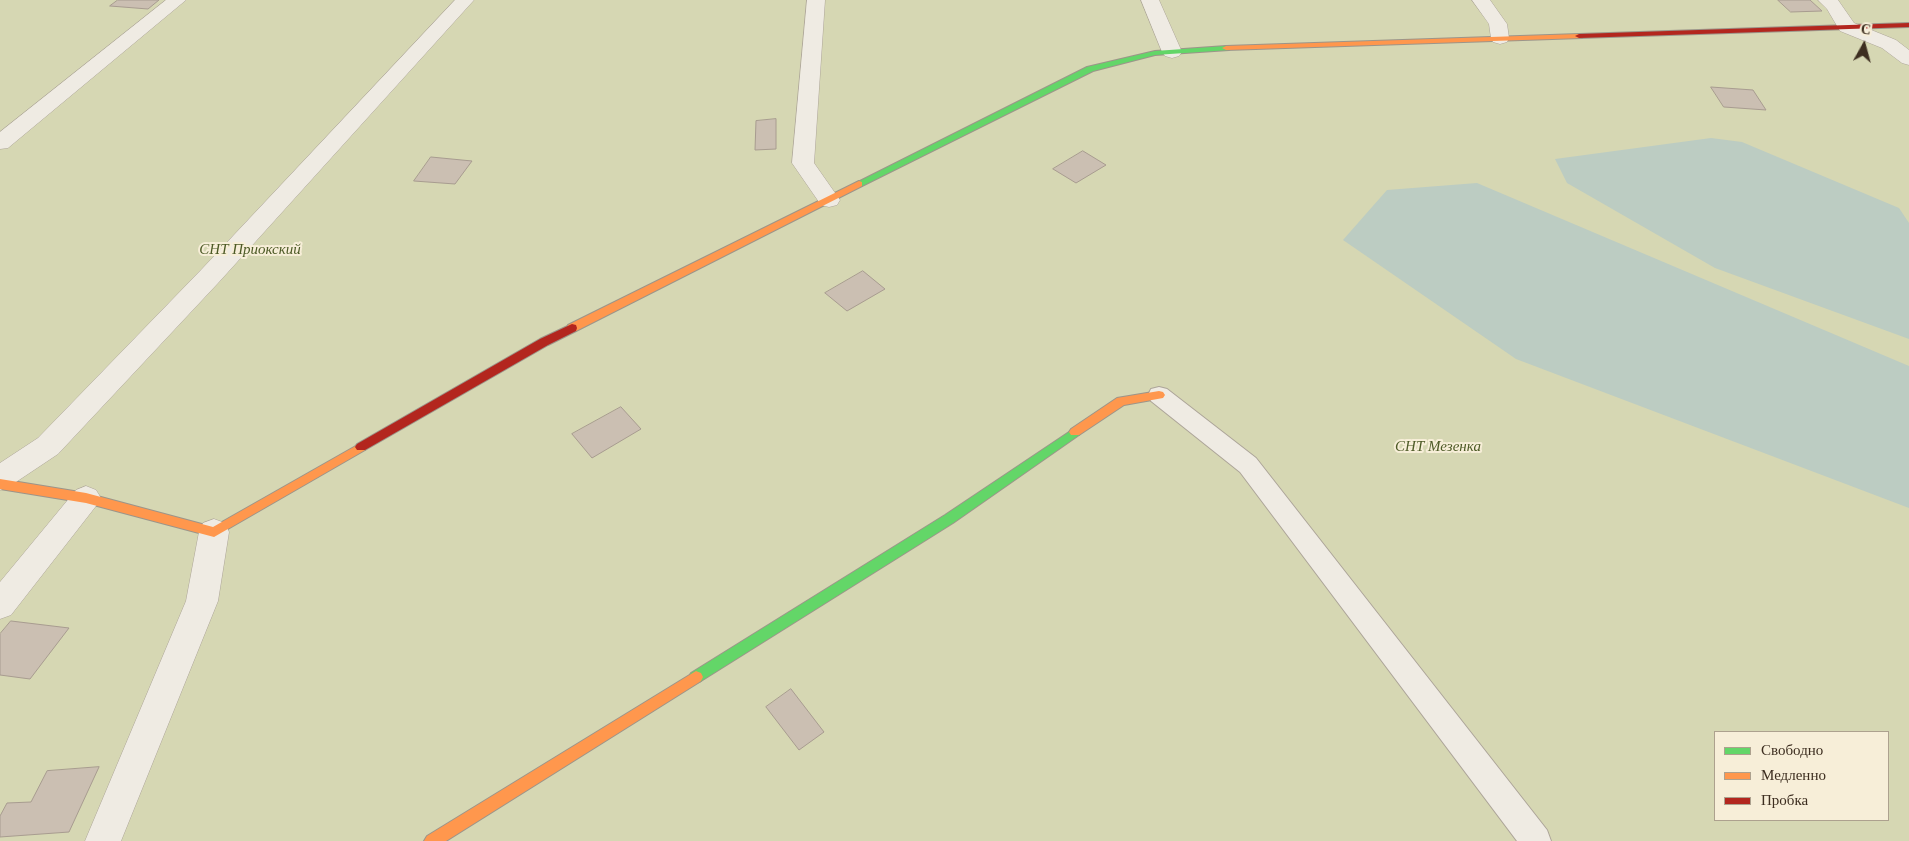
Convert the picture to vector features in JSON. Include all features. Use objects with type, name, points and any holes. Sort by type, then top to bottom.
[{"type":"street","points":[[0,143],[177,0]]},
{"type":"street","points":[[0,478],[48,446],[210,276],[465,0]]},
{"type":"street","points":[[816,0],[804,163],[829,200]]},
{"type":"street","points":[[1150,0],[1172,52]]},
{"type":"street","points":[[1482,0],[1498,24],[1500,38]]},
{"type":"street","points":[[1827,0],[1834,6],[1847,27],[1889,44],[1909,59]]},
{"type":"street","points":[[0,484],[86,498],[214,532],[544,342],[1090,69],[1155,53],[1244,47],[1909,25]]},
{"type":"street","points":[[432,841],[949,519],[1121,401],[1159,395]]},
{"type":"street","points":[[0,606],[86,498]]},
{"type":"street","points":[[103,841],[202,601],[214,532]]},
{"type":"lane","points":[[1159,395],[1248,465],[1536,841]]},
{"type":"green space","name":"СНТ Мезенка","points":[[0,0],[1909,0],[1909,841],[0,841]]},
{"type":"shaded area","points":[[1711,138],[1742,142],[1899,208],[1909,223],[1909,339],[1715,268],[1567,183],[1555,159]]},
{"type":"shaded area","points":[[1477,183],[1909,366],[1909,508],[1516,359],[1343,240],[1387,190]]},
{"type":"building","points":[[118,0],[159,0],[148,9],[110,6]]},
{"type":"building","points":[[1778,0],[1810,0],[1822,11],[1791,12]]},
{"type":"building","points":[[1711,87],[1753,90],[1766,110],[1724,107]]},
{"type":"building","points":[[776,119],[776,149],[755,150],[756,121]]},
{"type":"building","points":[[1083,151],[1106,165],[1076,183],[1053,169]]},
{"type":"building","points":[[431,157],[472,161],[455,184],[414,181]]},
{"type":"building","points":[[863,271],[885,289],[847,311],[825,293]]},
{"type":"building","points":[[621,407],[641,429],[592,458],[572,434]]},
{"type":"building","points":[[11,621],[69,628],[30,679],[0,675],[0,634]]},
{"type":"building","points":[[791,689],[824,732],[799,750],[766,707]]},
{"type":"building","points":[[99,767],[69,832],[0,837],[0,816],[7,803],[31,802],[47,771]]},
{"type":"traffic: fast","points":[[859,184],[1090,69],[1155,53],[1226,48]]},
{"type":"traffic: fast","points":[[696,677],[949,519],[1075,432]]},
{"type":"traffic: slow","points":[[1226,48],[1579,36]]},
{"type":"traffic: slow","points":[[572,328],[859,184]]},
{"type":"traffic: slow","points":[[1075,432],[1121,401],[1159,395]]},
{"type":"traffic: slow","points":[[0,484],[86,498],[214,532],[361,447]]},
{"type":"traffic: slow","points":[[432,841],[696,677]]},
{"type":"traffic: jam","points":[[1579,36],[1909,25]]},
{"type":"traffic: jam","points":[[361,447],[544,342],[572,328]]},
{"type":"park label","name":"СНТ Приокский","points":[[250,250]]}]
